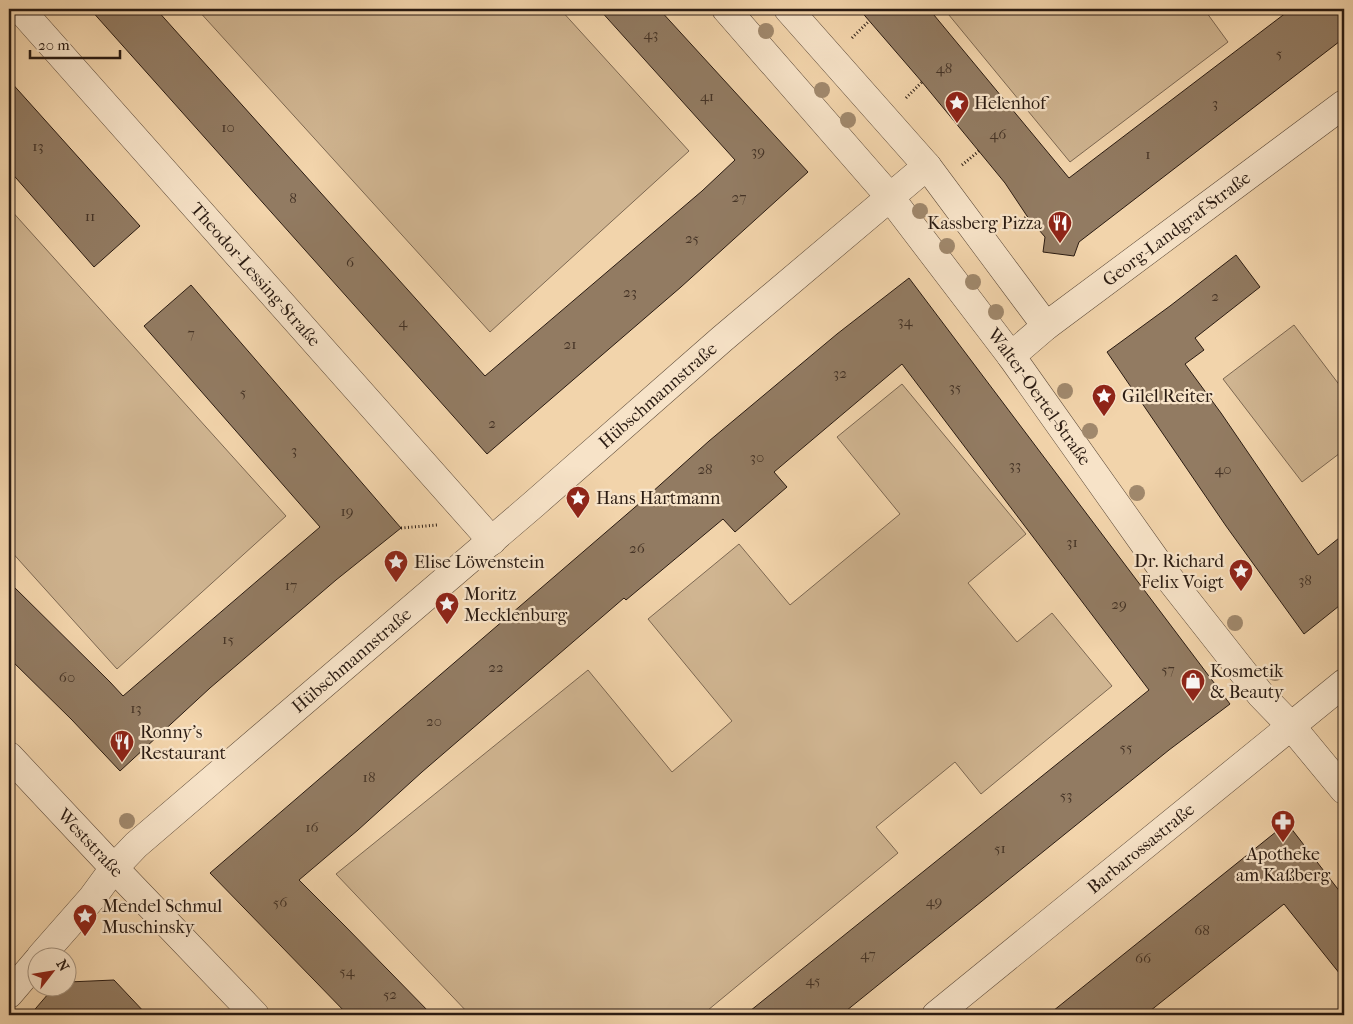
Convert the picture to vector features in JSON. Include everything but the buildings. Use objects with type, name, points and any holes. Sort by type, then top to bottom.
[{"type":"street","name":"Theodor-Lessing-Straße","points":[[20,9],[492,541]]},
{"type":"street","points":[[788,9],[927,166],[1046,326]]},
{"type":"street","name":"Walter-Oertel-Straße","points":[[733,11],[889,196],[1010,356],[1165,573],[1261,695],[1291,726],[1344,790]]},
{"type":"street","name":"Georg-Landgraf-Straße","points":[[1010,356],[1046,326],[1344,104]]},
{"type":"street","name":"Hübschmannstraße","points":[[50,946],[92,898],[114,868],[136,845],[492,541],[722,339],[889,196],[927,166]]},
{"type":"street","name":"Barbarossastraße","points":[[936,1015],[1344,683]]},
{"type":"street","name":"Weststraße","points":[[9,756],[255,1015]]},
{"type":"street","points":[[9,994],[28,972]]},
{"type":"path","points":[[847,44],[869,20]]},
{"type":"path","points":[[900,104],[922,82]]},
{"type":"path","points":[[956,170],[979,151]]},
{"type":"path","points":[[1006,236],[1028,216]]},
{"type":"path","points":[[401,528],[440,524]]},
{"type":"shaded area","points":[[197,9],[560,9],[689,151],[490,332]]},
{"type":"shaded area","points":[[944,9],[1204,9],[1228,42],[1070,162]]},
{"type":"shaded area","points":[[9,208],[286,516],[117,669],[9,549]]},
{"type":"shaded area","points":[[1294,325],[1344,391],[1344,450],[1302,482],[1223,379]]},
{"type":"shaded area","points":[[902,384],[1026,534],[968,583],[1017,642],[1052,613],[1112,686],[981,794],[955,762],[876,827],[898,853],[702,1015],[470,1015],[336,874],[588,670],[672,772],[732,721],[648,619],[739,544],[790,605],[900,514],[837,437]]},
{"type":"place","name":"Helenhof","points":[[957,124]]},
{"type":"place","name":"Kassberg Pizza","points":[[1060,244]]},
{"type":"place","name":"Gilel Reiter","points":[[1104,417]]},
{"type":"place","name":"Hans Hartmann","points":[[578,519]]},
{"type":"place","name":"Elise Löwenstein","points":[[396,583]]},
{"type":"place","name":"Dr. Richard Felix Voigt","points":[[1241,592]]},
{"type":"place","name":"Moritz Mecklenburg","points":[[447,625]]},
{"type":"place","name":"Kosmetik & Beauty","points":[[1193,702]]},
{"type":"place","name":"Ronny's Restaurant","points":[[122,763]]},
{"type":"place","name":"Apotheke am Kaßberg","points":[[1283,843]]},
{"type":"place","name":"Mendel Schmul Muschinsky","points":[[85,937]]}]
